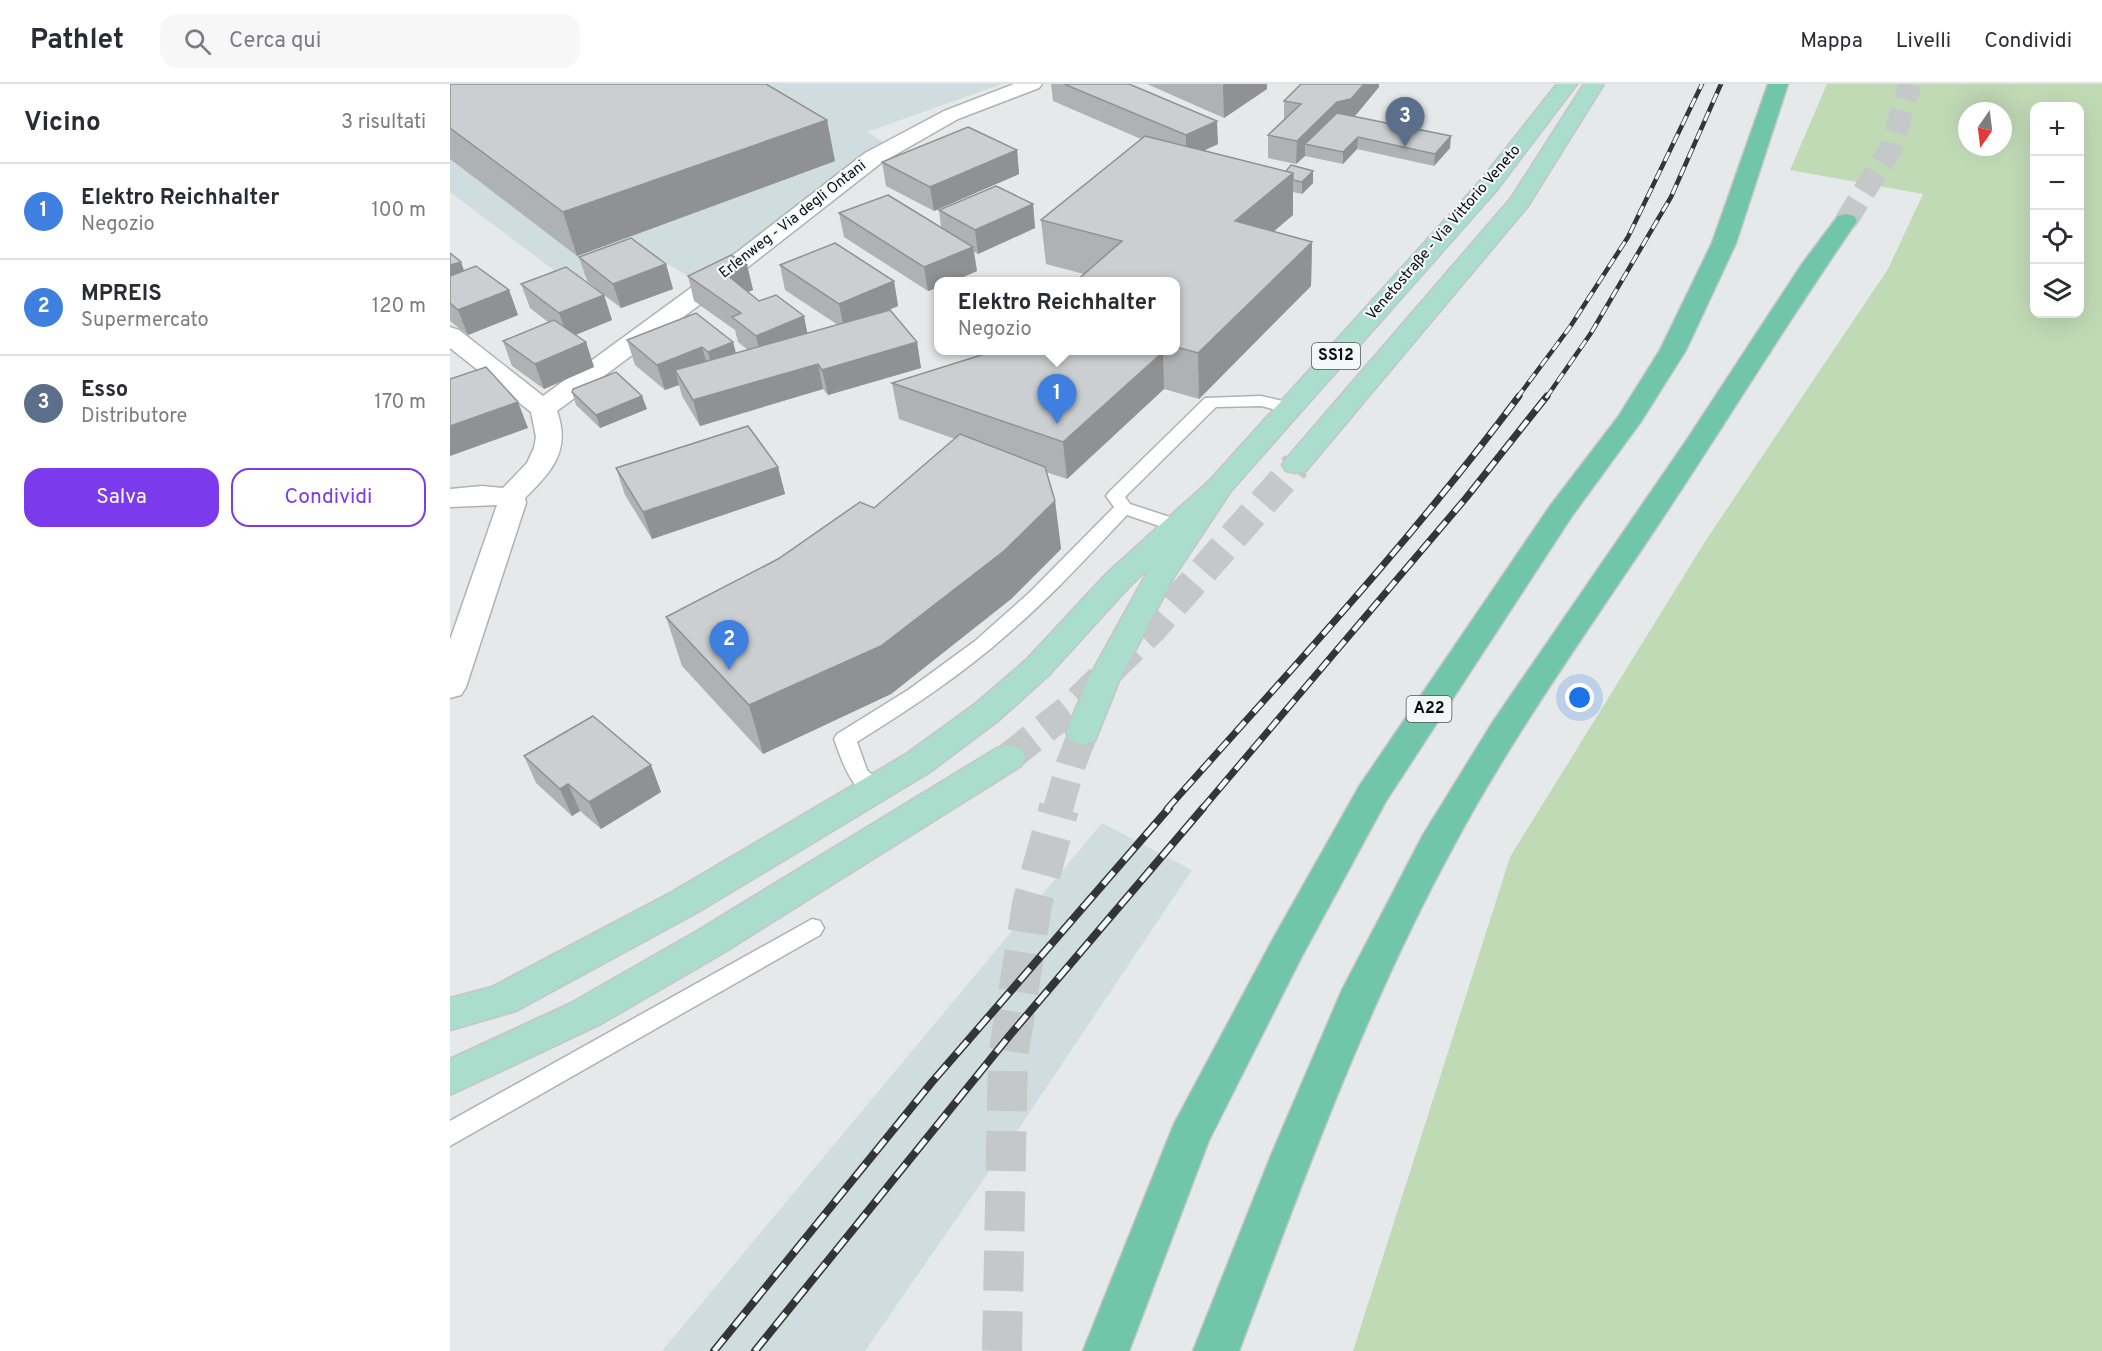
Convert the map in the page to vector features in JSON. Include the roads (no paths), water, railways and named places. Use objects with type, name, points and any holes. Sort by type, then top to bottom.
[{"type":"highway","name":"A22","points":[[1106,1351],[1189,1137],[1286,950],[1372,794],[1554,521],[1629,420],[1673,350],[1724,243],[1778,84]]},
{"type":"highway","points":[[1216,1351],[1293,1153],[1361,990],[1436,844],[1506,729],[1706,432],[1814,264],[1846,221]]},
{"type":"main road","name":"Venetostraße - Via Vittorio Veneto","points":[[1220,486],[1488,186],[1567,84]]},
{"type":"main road","points":[[1296,465],[1520,201],[1594,84]]},
{"type":"main road","points":[[450,1014],[502,1000],[685,902],[918,763],[995,705],[1037,668],[1118,580],[1175,525],[1220,486]]},
{"type":"main road","name":"SS12","points":[[1083,733],[1103,681],[1159,576],[1220,486]]},
{"type":"main road","points":[[450,1078],[585,1014],[710,942],[1009,757]]},
{"type":"street","name":"Erlenweg - Via degli Ontani","points":[[543,409],[697,295],[873,158],[951,115],[1032,84]]},
{"type":"street","points":[[450,336],[543,409],[550,425],[548,451],[540,466],[510,497]]},
{"type":"street","points":[[450,498],[482,495],[510,497]]},
{"type":"street","points":[[450,687],[512,503],[510,497]]},
{"type":"lane","points":[[1175,525],[1124,508],[1115,496],[1211,402],[1261,401],[1289,408]]},
{"type":"lane","points":[[876,789],[858,774],[845,739],[905,703],[971,654],[1024,609],[1124,508]]},
{"type":"lane","points":[[450,1134],[812,928]]},
{"type":"tunnel","points":[[1846,221],[1891,148],[1910,84]]},
{"type":"tunnel","points":[[1009,757],[1072,707],[1153,628],[1296,465]]},
{"type":"tunnel","points":[[1058,809],[1083,733]]},
{"type":"tunnel","points":[[1002,1351],[1008,1057],[1032,904],[1059,808]]},
{"type":"railway","points":[[1517,398],[1570,327],[1628,237],[1702,84]]},
{"type":"railway","points":[[1546,398],[1591,333],[1671,197],[1721,84]]},
{"type":"railway","points":[[1167,809],[1392,555],[1519,396]]},
{"type":"railway","points":[[1202,809],[1466,498],[1547,396]]},
{"type":"railway","points":[[714,1351],[932,1082],[1169,808]]},
{"type":"railway","points":[[755,1351],[1010,1035],[1203,808]]},
{"type":"place","name":"Esso","points":[[1405,147]]},
{"type":"place","name":"Elektro Reichhalter","points":[[1057,424]]},
{"type":"place","name":"MPREIS","points":[[729,670]]}]
